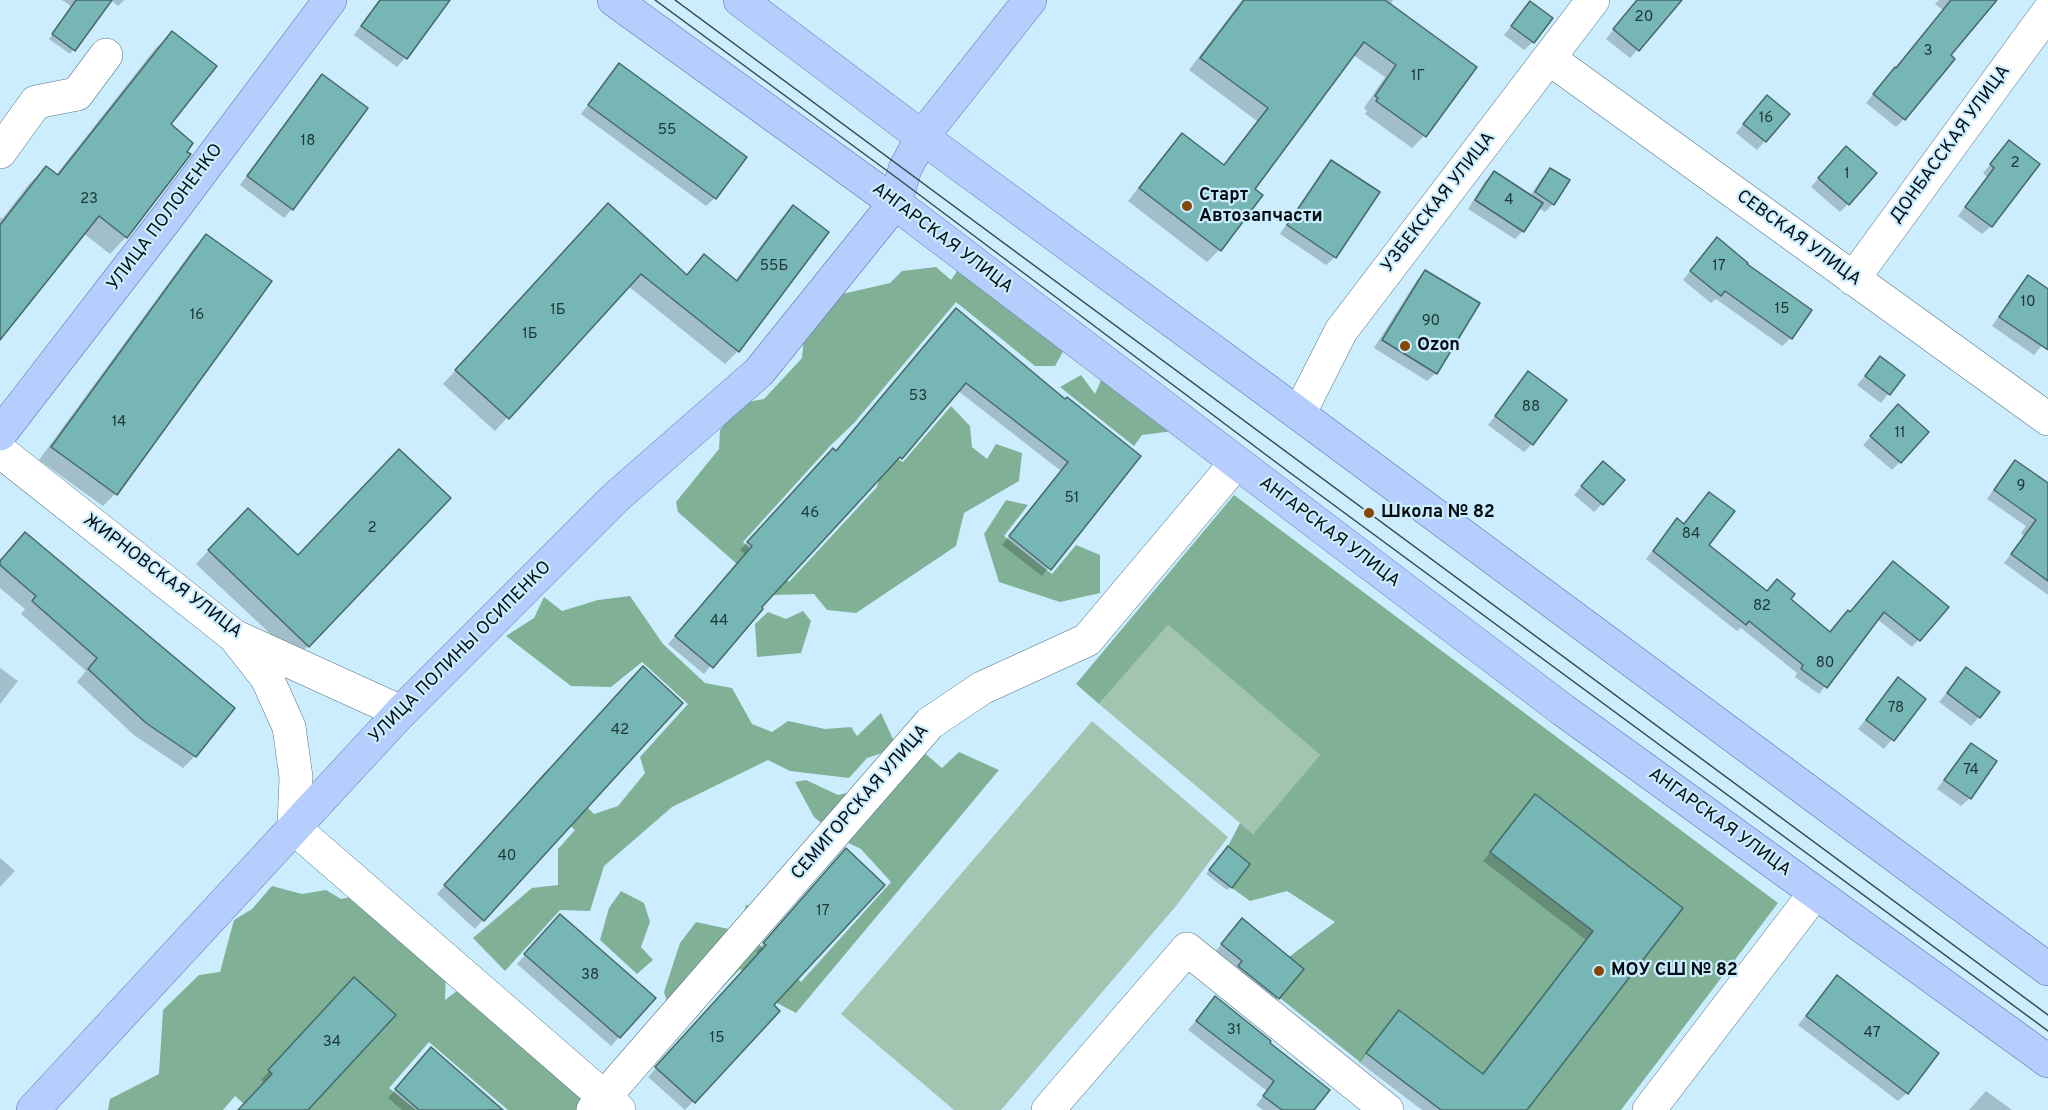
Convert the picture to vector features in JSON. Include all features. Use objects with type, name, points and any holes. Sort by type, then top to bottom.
[{"type":"main road","name":"УЛИЦА ПОЛОНЕНКО","points":[[0,434],[174,210],[330,0]]},
{"type":"main road","name":"АНГАРСКАЯ УЛИЦА","points":[[614,0],[895,203],[1563,710],[2048,1062]]},
{"type":"main road","points":[[740,0],[2048,969]]},
{"type":"main road","points":[[895,203],[905,170],[922,137],[1030,0]]},
{"type":"main road","name":"УЛИЦА ПОЛИНЫ ОСИПЕНКО","points":[[33,1110],[401,712],[615,498],[759,372],[895,203]]},
{"type":"street","name":"УЗБЕКСКАЯ УЛИЦА","points":[[1299,414],[1341,331],[1593,0]]},
{"type":"street","name":"ДОНБАССКАЯ УЛИЦА","points":[[1853,279],[2048,12]]},
{"type":"street","points":[[0,152],[36,102],[77,94],[106,55]]},
{"type":"street","name":"СЕВСКАЯ УЛИЦА","points":[[1550,59],[2048,419]]},
{"type":"street","name":"ЖИРНОВСКАЯ УЛИЦА","points":[[0,451],[234,636],[401,712]]},
{"type":"street","name":"СЕМИГОРСКАЯ УЛИЦА","points":[[605,1106],[930,723],[982,688],[1087,640],[1236,463]]},
{"type":"street","points":[[234,636],[267,678],[289,727],[296,777],[294,828],[605,1106]]},
{"type":"street","points":[[1649,1110],[1815,893]]},
{"type":"street","points":[[1048,1110],[1187,950],[1387,1110]]},
{"type":"green space","points":[[962,264],[1069,341],[1055,366],[1035,366],[956,302],[854,423],[830,446],[743,542],[789,582],[877,487],[885,456],[894,457],[903,462],[951,406],[970,426],[972,447],[987,459],[996,444],[1022,453],[1019,481],[964,513],[956,546],[856,613],[827,610],[814,594],[772,595],[678,512],[676,502],[719,449],[720,430],[742,403],[764,399],[802,358],[804,336],[838,295],[890,283],[902,271],[936,267],[951,280]]},
{"type":"green space","points":[[1105,371],[1181,430],[1142,435],[1134,446],[1060,387],[1081,375],[1095,394]]},
{"type":"green space","points":[[1234,495],[1778,903],[1621,1110],[1527,1110],[1683,908],[1535,794],[1490,852],[1593,931],[1483,1074],[1400,1010],[1360,1062],[1280,998],[1304,969],[1289,957],[1335,922],[1287,891],[1250,901],[1232,888],[1250,864],[1228,846],[1240,823],[1253,834],[1320,755],[1168,625],[1099,704],[1076,684]]},
{"type":"green space","points":[[1006,500],[1028,505],[1004,536],[1052,574],[1076,545],[1100,555],[1100,593],[1060,602],[999,582],[984,534]]},
{"type":"green space","points":[[630,596],[663,644],[705,683],[732,688],[752,724],[772,732],[788,721],[825,729],[851,727],[857,736],[881,713],[897,748],[867,758],[849,778],[790,771],[768,760],[672,807],[604,866],[590,911],[560,910],[505,971],[473,938],[532,888],[558,885],[558,849],[575,830],[530,789],[548,769],[594,814],[618,806],[645,773],[640,757],[688,704],[642,662],[611,687],[571,686],[506,636],[534,618],[544,597],[562,611],[598,600]]},
{"type":"green space","points":[[803,611],[811,621],[801,653],[757,657],[755,624],[768,612],[786,619]]},
{"type":"green space","points":[[1168,625],[1320,755],[1253,834],[1099,704]]},
{"type":"green space","points":[[1092,721],[1228,837],[1176,906],[1001,1110],[954,1110],[841,1014]]},
{"type":"green space","points":[[914,744],[942,768],[959,752],[999,770],[796,1013],[777,1003],[740,969],[682,1030],[676,1029],[664,992],[680,943],[696,922],[738,931],[746,905],[764,908],[754,940],[801,982],[891,882],[861,849],[842,840],[814,817],[795,782],[806,780],[838,795],[856,791]]},
{"type":"green space","points":[[272,886],[302,894],[326,890],[341,899],[361,895],[446,970],[445,1000],[465,985],[590,1098],[590,1110],[508,1110],[429,1042],[389,1088],[416,1110],[251,1110],[235,1096],[223,1110],[108,1110],[110,1099],[159,1074],[163,1010],[199,975],[220,972],[234,920],[252,909]]},
{"type":"green space","points":[[621,891],[644,903],[650,922],[641,947],[653,960],[637,974],[600,940],[609,908]]},
{"type":"building","points":[[76,0],[112,0],[75,51],[52,34]]},
{"type":"building","points":[[380,0],[450,0],[407,59],[361,26]]},
{"type":"building","points":[[1244,0],[1385,0],[1477,67],[1426,137],[1376,101],[1378,98],[1375,96],[1396,65],[1364,42],[1255,189],[1263,195],[1221,251],[1139,188],[1182,133],[1224,165],[1268,108],[1200,58]]},
{"type":"building","points":[[1637,0],[1682,0],[1639,51],[1613,29]]},
{"type":"building","points":[[1951,0],[1997,0],[1951,55],[1955,59],[1905,120],[1873,94]]},
{"type":"building","points":[[1530,1],[1553,18],[1534,43],[1511,26]]},
{"type":"building","points":[[172,31],[217,66],[171,124],[193,143],[187,152],[191,154],[127,238],[99,216],[0,340],[0,225],[46,166],[58,175]]},
{"type":"building","points":[[619,63],[747,157],[716,199],[588,105]]},
{"type":"building","points":[[322,74],[368,108],[293,210],[247,176]]},
{"type":"building","points":[[1767,95],[1790,114],[1766,142],[1743,124]]},
{"type":"building","points":[[2009,140],[2040,164],[1992,227],[1965,207],[1994,168],[1990,164]]},
{"type":"building","points":[[1846,146],[1877,173],[1849,205],[1818,178]]},
{"type":"building","points":[[1331,160],[1380,192],[1336,258],[1287,225]]},
{"type":"building","points":[[1550,168],[1570,180],[1554,205],[1535,192]]},
{"type":"building","points":[[1494,171],[1543,203],[1524,232],[1475,200]]},
{"type":"building","points":[[608,203],[687,275],[704,254],[737,281],[793,205],[829,232],[739,352],[641,274],[509,419],[455,370]]},
{"type":"building","points":[[206,234],[272,281],[117,495],[51,447]]},
{"type":"building","points":[[1717,237],[1747,264],[1812,310],[1792,339],[1725,291],[1721,296],[1690,271]]},
{"type":"building","points":[[1425,270],[1480,303],[1437,374],[1382,340]]},
{"type":"building","points":[[2028,275],[2048,289],[2048,350],[1999,317]]},
{"type":"building","points":[[956,308],[1065,399],[1067,397],[1141,456],[1051,570],[1009,536],[1068,462],[966,383],[902,459],[900,457],[762,607],[763,609],[713,668],[675,636],[752,546],[747,542],[833,448],[836,451]]},
{"type":"building","points":[[1880,356],[1905,375],[1890,395],[1865,376]]},
{"type":"building","points":[[1528,371],[1567,400],[1533,445],[1495,416]]},
{"type":"building","points":[[1898,404],[1929,432],[1901,463],[1870,436]]},
{"type":"building","points":[[399,449],[451,498],[309,647],[208,550],[248,508],[298,555]]},
{"type":"building","points":[[2015,460],[2048,483],[2048,581],[2011,554],[2036,520],[1994,490]]},
{"type":"building","points":[[1603,461],[1625,480],[1603,505],[1581,486]]},
{"type":"building","points":[[1709,492],[1735,511],[1709,545],[1767,591],[1777,579],[1795,594],[1791,599],[1830,632],[1893,561],[1949,607],[1920,641],[1884,612],[1827,688],[1801,669],[1803,665],[1749,621],[1746,625],[1653,551],[1677,518],[1684,524]]},
{"type":"building","points":[[25,532],[235,708],[196,757],[146,723],[88,669],[97,658],[32,601],[36,596],[0,565],[0,561]]},
{"type":"building","points":[[643,666],[683,703],[484,921],[444,885]]},
{"type":"building","points":[[1966,667],[2000,692],[1980,718],[1947,693]]},
{"type":"building","points":[[1898,677],[1926,699],[1894,741],[1866,720]]},
{"type":"building","points":[[1971,743],[1997,761],[1971,799],[1944,780]]},
{"type":"building","name":"МОУ СШ № 82","points":[[1535,794],[1683,908],[1527,1110],[1441,1110],[1366,1053],[1399,1010],[1483,1074],[1593,931],[1490,852]]},
{"type":"building","points":[[1228,846],[1250,864],[1232,888],[1209,870]]},
{"type":"building","points":[[846,848],[885,885],[774,1005],[780,1011],[695,1103],[655,1067],[766,945],[763,943]]},
{"type":"building","points":[[560,914],[656,998],[620,1038],[524,954]]},
{"type":"building","points":[[1242,918],[1304,969],[1279,999],[1238,966],[1242,961],[1221,944]]},
{"type":"building","points":[[1837,975],[1939,1053],[1908,1094],[1806,1016]]},
{"type":"building","points":[[354,977],[396,1015],[308,1110],[238,1110],[272,1074],[268,1070]]},
{"type":"building","points":[[1215,996],[1330,1090],[1314,1110],[1282,1110],[1263,1096],[1274,1081],[1196,1021]]},
{"type":"building","points":[[431,1047],[503,1110],[419,1110],[395,1089]]},
{"type":"tram line","points":[[655,0],[1289,472],[2048,1031]]},
{"type":"tram line","points":[[675,0],[2048,1015]]},
{"type":"place","name":"Старт Автозапчасти","points":[[1187,206]]},
{"type":"place","name":"Ozon","points":[[1405,346]]},
{"type":"place","name":"Школа № 82","points":[[1369,513]]},
{"type":"place","name":"МОУ СШ № 82","points":[[1599,971]]}]
